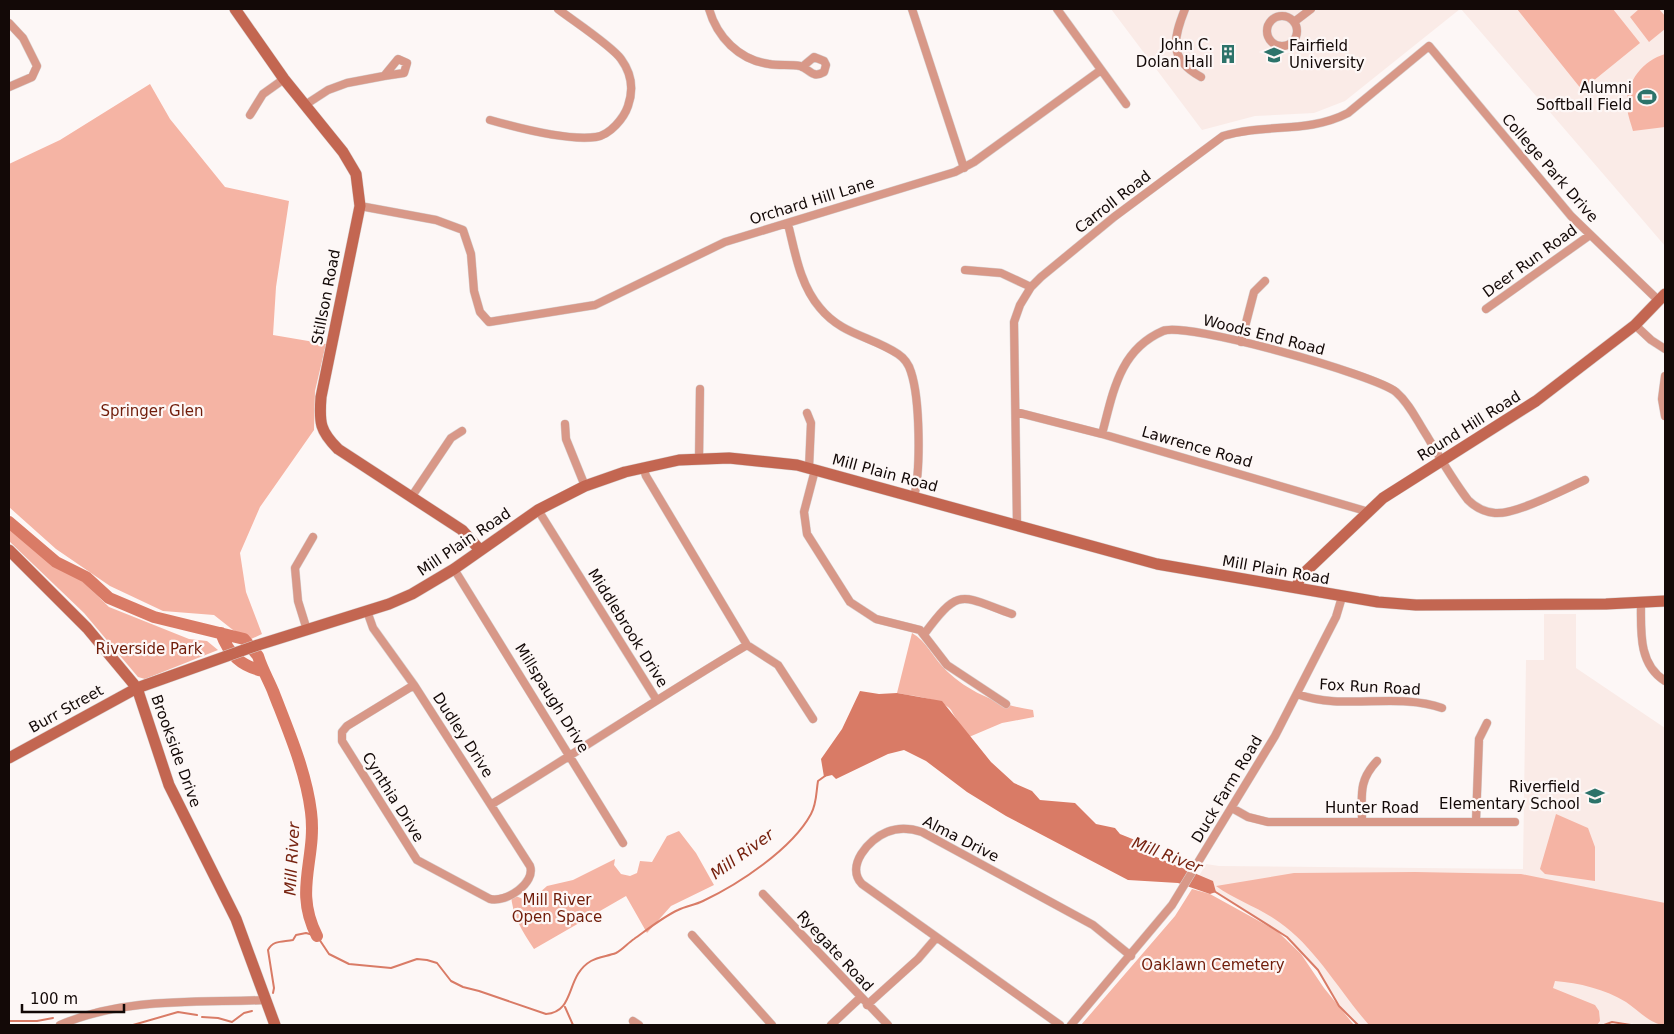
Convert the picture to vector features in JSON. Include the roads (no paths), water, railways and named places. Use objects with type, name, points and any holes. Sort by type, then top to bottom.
[{"type":"main road","name":"Stillson Road","points":[[235,9],[284,79],[351,162],[356,174],[360,206],[321,398],[320,423],[325,436],[338,449],[462,530],[480,550]]},
{"type":"main road","name":"Round Hill Road","points":[[1296,588],[1301,576],[1392,491],[1536,401],[1635,325],[1662,297]]},
{"type":"main road","name":"Mill Plain Road","points":[[137,688],[412,594],[454,568],[538,510],[585,486],[643,467],[699,459],[764,460],[812,469],[1158,564],[1378,602],[1416,605],[1665,601]]},
{"type":"main road","name":"Brookside Drive","points":[[9,550],[87,628],[137,688],[169,785],[236,919],[275,1025]]},
{"type":"main road","name":"Burr Street","points":[[9,758],[137,688]]},
{"type":"street","points":[[490,120],[538,132],[598,137],[613,128],[626,112],[632,94],[629,72],[620,57],[558,9]]},
{"type":"street","points":[[709,9],[713,23],[727,43],[742,55],[767,64],[802,67]]},
{"type":"street","points":[[912,9],[964,168]]},
{"type":"street","points":[[1057,9],[1126,104]]},
{"type":"street","points":[[1186,9],[1176,35],[1177,54],[1186,66],[1201,77]]},
{"type":"street","points":[[1294,22],[1311,9]]},
{"type":"street","points":[[1281,16],[1294,22],[1297,30],[1293,42],[1280,46],[1271,42],[1267,28],[1272,20],[1281,16]]},
{"type":"street","points":[[9,23],[23,38],[37,66],[32,77],[9,87]]},
{"type":"street","name":"College Park Drive","points":[[1429,46],[1571,216],[1590,235],[1662,297]]},
{"type":"street","name":"Carroll Road","points":[[1017,525],[1014,322],[1020,305],[1031,286],[1114,217],[1223,136],[1242,130],[1297,128],[1334,120],[1348,113],[1429,46]]},
{"type":"street","name":"Orchard Hill Lane","points":[[360,206],[436,220],[462,230],[471,254],[473,283],[480,312],[489,322],[595,305],[725,242],[964,168],[1101,70]]},
{"type":"street","points":[[305,104],[328,90],[347,83],[384,76]]},
{"type":"street","points":[[250,115],[263,94],[284,79]]},
{"type":"street","points":[[788,224],[802,276],[820,309],[847,332],[880,344],[900,356],[911,370],[919,458],[914,497]]},
{"type":"street","name":"Deer Run Road","points":[[1486,309],[1590,235]]},
{"type":"street","points":[[965,270],[1001,273],[1031,286]]},
{"type":"street","points":[[1241,342],[1254,292],[1265,281]]},
{"type":"street","points":[[1635,325],[1651,340],[1665,349]]},
{"type":"street","name":"Woods End Road","points":[[1102,434],[1120,369],[1149,339],[1164,330],[1177,328],[1241,342],[1356,373],[1389,387],[1408,406],[1442,461],[1468,500],[1475,507],[1494,513],[1510,511],[1585,480]]},
{"type":"street","points":[[1665,376],[1662,398],[1665,416]]},
{"type":"street","points":[[699,459],[700,389]]},
{"type":"street","points":[[808,412],[811,423],[812,469],[805,507],[805,526],[812,543],[844,595],[859,610],[876,620],[914,628],[925,633],[947,665],[1006,704]]},
{"type":"street","name":"Lawrence Road","points":[[1016,412],[1102,434],[1369,512]]},
{"type":"street","points":[[565,424],[566,439],[585,486]]},
{"type":"street","points":[[412,496],[451,438],[462,432]]},
{"type":"street","points":[[643,467],[646,476],[747,645],[778,665],[813,719]]},
{"type":"street","name":"Middlebrook Drive","points":[[538,510],[656,699],[747,645]]},
{"type":"street","points":[[307,630],[298,601],[295,568],[313,537]]},
{"type":"street","name":"Millspaugh Drive","points":[[454,568],[572,756],[623,843]]},
{"type":"street","name":"Duck Farm Road","points":[[1071,1025],[1161,919],[1198,864],[1297,694],[1336,616],[1342,596]]},
{"type":"street","points":[[925,633],[943,609],[958,599],[971,599],[1012,614]]},
{"type":"street","points":[[1641,602],[1645,656],[1654,671],[1665,681]]},
{"type":"street","name":"Dudley Drive","points":[[366,611],[373,628],[414,685],[492,804],[528,862],[532,875]]},
{"type":"street","name":"Cynthia Drive","points":[[414,685],[344,728],[341,737],[344,746],[417,860],[494,900],[501,899],[524,886],[532,875]]},
{"type":"street","name":"Fox Run Road","points":[[1297,694],[1330,701],[1427,703],[1442,708]]},
{"type":"street","points":[[492,804],[572,756],[656,699]]},
{"type":"street","points":[[1476,821],[1479,739],[1487,723]]},
{"type":"street","points":[[1362,821],[1362,785],[1367,771],[1377,761]]},
{"type":"street","name":"Hunter Road","points":[[1232,808],[1248,817],[1268,822],[1515,822]]},
{"type":"street","name":"Alma Drive","points":[[1060,1025],[936,938],[858,880],[855,869],[869,845],[885,833],[906,828],[922,832],[1093,925],[1131,956]]},
{"type":"street","name":"Ryegate Road","points":[[763,894],[888,1025]]},
{"type":"street","points":[[692,935],[772,1025]]},
{"type":"street","points":[[868,1005],[918,959],[936,938]]},
{"type":"street","points":[[832,1025],[861,997]]},
{"type":"street","points":[[60,1025],[119,1009],[150,1003],[266,1000]]},
{"type":"waterway","name":"Mill River","points":[[9,522],[56,562],[86,577],[109,598],[154,617],[244,639],[258,656],[296,751],[309,797],[312,829],[306,889],[310,919],[317,936]]},
{"type":"waterway","name":"Mill River","points":[[221,633],[228,648],[242,663],[263,671]]},
{"type":"waterway","name":"Mill River","points":[[273,993],[274,988],[268,950],[275,943],[293,940],[296,935],[306,933],[317,936],[329,954],[349,964],[391,968],[417,959],[427,960],[437,963],[451,981],[463,987],[546,1014],[555,1012],[567,1000],[577,975],[591,961],[618,952],[667,916],[717,894],[748,875],[778,852],[791,840],[811,814],[818,781],[825,776]]},
{"type":"waterway","name":"Mill River","points":[[1214,891],[1287,937],[1318,970],[1339,1006],[1358,1025]]},
{"type":"waterway","points":[[565,1007],[573,1025]]},
{"type":"waterway","points":[[202,1017],[218,1018],[232,1022],[244,1013],[252,1011]]},
{"type":"waterway","points":[[133,1025],[178,1012],[197,1015]]},
{"type":"waterway","points":[[9,1021],[37,1021],[53,1018]]},
{"type":"waterway","name":"Mill River","points":[[1604,1025],[1612,1022],[1631,1025]]},
{"type":"place","name":"John C. Dolan Hall","points":[[1228,54]]},
{"type":"place","name":"Fairfield University","points":[[1274,55]]},
{"type":"place","name":"Alumni Softball Field","points":[[1647,97]]},
{"type":"place","name":"Riverfield Elementary School","points":[[1595,796]]},
{"type":"park label","name":"Springer Glen","points":[[152,411]]},
{"type":"park label","name":"Riverside Park","points":[[149,649]]},
{"type":"park label","name":"Mill River Open Space","points":[[557,908]]},
{"type":"park label","name":"Oaklawn Cemetery","points":[[1213,965]]}]
